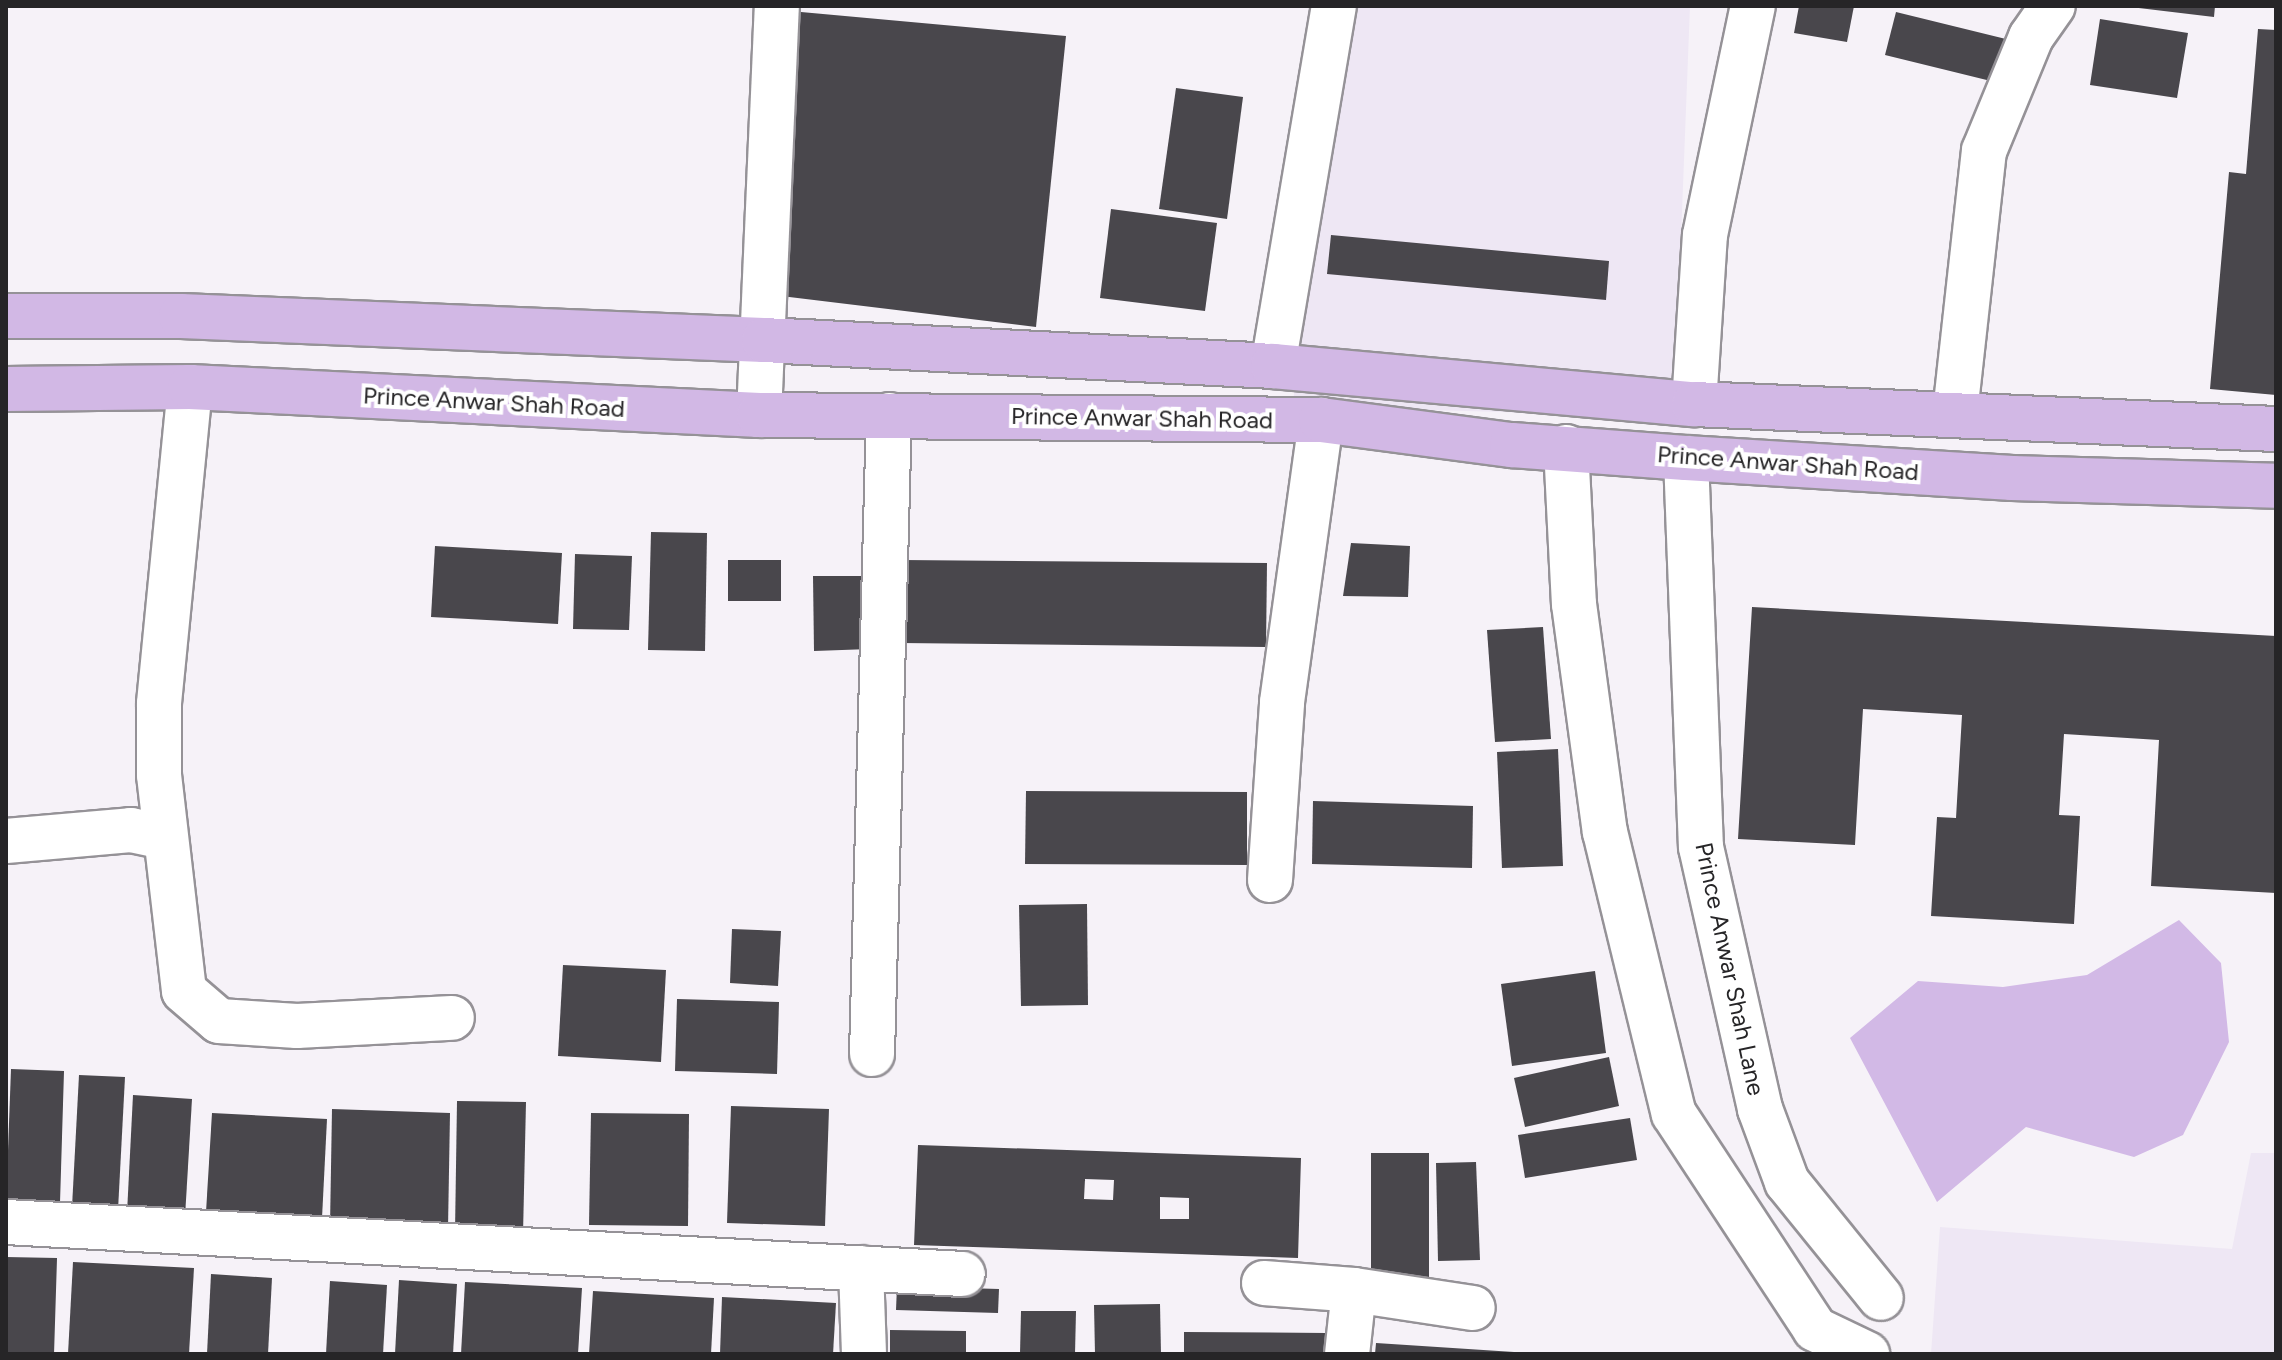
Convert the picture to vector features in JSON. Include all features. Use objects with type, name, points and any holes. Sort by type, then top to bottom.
[{"type":"main road","points":[[6,316],[181,316],[764,340],[1273,366],[1694,404],[2276,429]]},
{"type":"main road","name":"Prince Anwar Shah Road","points":[[6,389],[190,387],[759,415],[1321,420],[1686,458],[2012,478],[2276,486]]},
{"type":"street","points":[[759,415],[777,6]]},
{"type":"street","points":[[1273,366],[1334,6]]},
{"type":"street","points":[[1694,404],[1705,235],[1753,6]]},
{"type":"street","points":[[1955,413],[1984,151],[2031,37],[2053,6]]},
{"type":"street","points":[[190,387],[159,704],[165,837],[184,991],[219,1021],[297,1026],[452,1018]]},
{"type":"street","points":[[872,1054],[889,415]]},
{"type":"street","points":[[1270,880],[1282,702],[1321,420]]},
{"type":"street","points":[[1566,447],[1574,604],[1605,832],[1674,1114],[1815,1329],[1867,1354]]},
{"type":"street","name":"Prince Anwar Shah Lane","points":[[1686,458],[1701,847],[1757,1094],[1787,1182],[1881,1298]]},
{"type":"street","points":[[6,841],[131,830],[165,837]]},
{"type":"street","points":[[6,1222],[963,1274]]},
{"type":"street","points":[[861,1268],[864,1354]]},
{"type":"street","points":[[1264,1283],[1354,1290],[1473,1308]]},
{"type":"street","points":[[1347,1354],[1354,1290]]},
{"type":"shaded area","points":[[1325,6],[1690,6],[1674,417],[1293,406]]},
{"type":"shaded area","points":[[2179,920],[2221,963],[2229,1042],[2183,1135],[2134,1157],[2026,1127],[1937,1202],[1850,1038],[1918,981],[2003,987],[2087,975]]},
{"type":"shaded area","points":[[2251,1153],[2276,1153],[2276,1354],[1931,1354],[1940,1227],[2232,1249]]},
{"type":"building","points":[[1799,6],[1854,6],[1847,42],[1794,33]]},
{"type":"building","points":[[2122,6],[2215,6],[2214,17]]},
{"type":"building","points":[[790,11],[1066,36],[1036,327],[781,296]]},
{"type":"building","points":[[1896,12],[2014,41],[2003,84],[1885,55]]},
{"type":"building","points":[[2100,19],[2188,33],[2177,98],[2090,85]]},
{"type":"building","points":[[2258,29],[2276,30],[2276,395],[2210,389],[2229,172],[2246,174]]},
{"type":"building","points":[[1176,88],[1243,97],[1227,219],[1159,209]]},
{"type":"building","points":[[1111,209],[1217,223],[1205,311],[1100,298]]},
{"type":"building","points":[[1331,235],[1609,261],[1606,300],[1327,274]]},
{"type":"building","points":[[651,532],[707,533],[705,651],[648,650]]},
{"type":"building","points":[[1351,543],[1410,546],[1408,597],[1343,596]]},
{"type":"building","points":[[435,546],[562,553],[558,624],[431,617]]},
{"type":"building","points":[[575,554],[632,556],[629,630],[573,629]]},
{"type":"building","points":[[728,560],[781,560],[781,601],[728,601]]},
{"type":"building","points":[[902,560],[1267,563],[1266,647],[901,643]]},
{"type":"building","points":[[813,576],[868,576],[870,649],[814,651]]},
{"type":"building","points":[[1752,607],[2276,636],[2276,893],[2151,886],[2159,740],[2064,734],[2059,815],[2080,816],[2074,924],[1931,916],[1937,817],[1956,818],[1962,715],[1863,709],[1855,845],[1738,839]]},
{"type":"building","points":[[1543,627],[1551,739],[1495,742],[1487,630]]},
{"type":"building","points":[[1558,749],[1563,866],[1502,868],[1497,752]]},
{"type":"building","points":[[1026,791],[1247,792],[1247,865],[1025,864]]},
{"type":"building","points":[[1313,801],[1473,806],[1472,868],[1312,864]]},
{"type":"building","points":[[1087,904],[1088,1005],[1021,1006],[1019,905]]},
{"type":"building","points":[[732,929],[781,931],[778,986],[730,983]]},
{"type":"building","points":[[563,965],[666,970],[661,1062],[558,1056]]},
{"type":"building","points":[[1595,971],[1606,1053],[1512,1066],[1501,984]]},
{"type":"building","points":[[677,999],[779,1002],[777,1074],[675,1071]]},
{"type":"building","points":[[1609,1057],[1619,1106],[1525,1127],[1514,1078]]},
{"type":"building","points":[[11,1069],[64,1071],[60,1203],[6,1204]]},
{"type":"building","points":[[79,1075],[125,1077],[118,1210],[72,1207]]},
{"type":"building","points":[[133,1095],[192,1099],[185,1217],[127,1213]]},
{"type":"building","points":[[457,1101],[526,1102],[523,1234],[455,1232]]},
{"type":"building","points":[[731,1106],[829,1109],[825,1226],[727,1223]]},
{"type":"building","points":[[332,1109],[450,1113],[448,1228],[330,1226]]},
{"type":"building","points":[[212,1113],[327,1119],[322,1218],[206,1212]]},
{"type":"building","points":[[591,1113],[689,1114],[688,1226],[589,1225]]},
{"type":"building","points":[[1630,1118],[1637,1160],[1525,1178],[1518,1135]]},
{"type":"building","points":[[918,1145],[1301,1158],[1298,1258],[914,1245]],"holes":[[[1085,1179],[1114,1180],[1113,1200],[1084,1199]],[[1160,1197],[1189,1198],[1189,1219],[1160,1219]]]},
{"type":"building","points":[[1371,1153],[1429,1153],[1429,1284],[1371,1284]]},
{"type":"building","points":[[1476,1162],[1480,1260],[1438,1261],[1436,1163]]},
{"type":"building","points":[[6,1257],[57,1258],[54,1354],[6,1354]]},
{"type":"building","points":[[73,1262],[194,1268],[189,1354],[68,1354]]},
{"type":"building","points":[[211,1274],[272,1278],[268,1354],[207,1354]]},
{"type":"building","points":[[399,1280],[457,1284],[453,1354],[395,1354]]},
{"type":"building","points":[[330,1281],[387,1285],[383,1354],[326,1354]]},
{"type":"building","points":[[465,1282],[582,1288],[578,1354],[461,1354]]},
{"type":"building","points":[[897,1286],[999,1289],[998,1313],[896,1310]]},
{"type":"building","points":[[593,1291],[714,1298],[711,1354],[589,1354]]},
{"type":"building","points":[[722,1297],[836,1303],[833,1354],[720,1354]]},
{"type":"building","points":[[1160,1304],[1161,1354],[1095,1354],[1094,1305]]},
{"type":"building","points":[[1021,1311],[1076,1311],[1075,1354],[1020,1354]]},
{"type":"building","points":[[890,1330],[966,1331],[966,1354],[890,1354]]},
{"type":"building","points":[[1184,1332],[1326,1333],[1325,1354],[1184,1354]]},
{"type":"building","points":[[1376,1343],[1514,1352],[1375,1354]]}]
